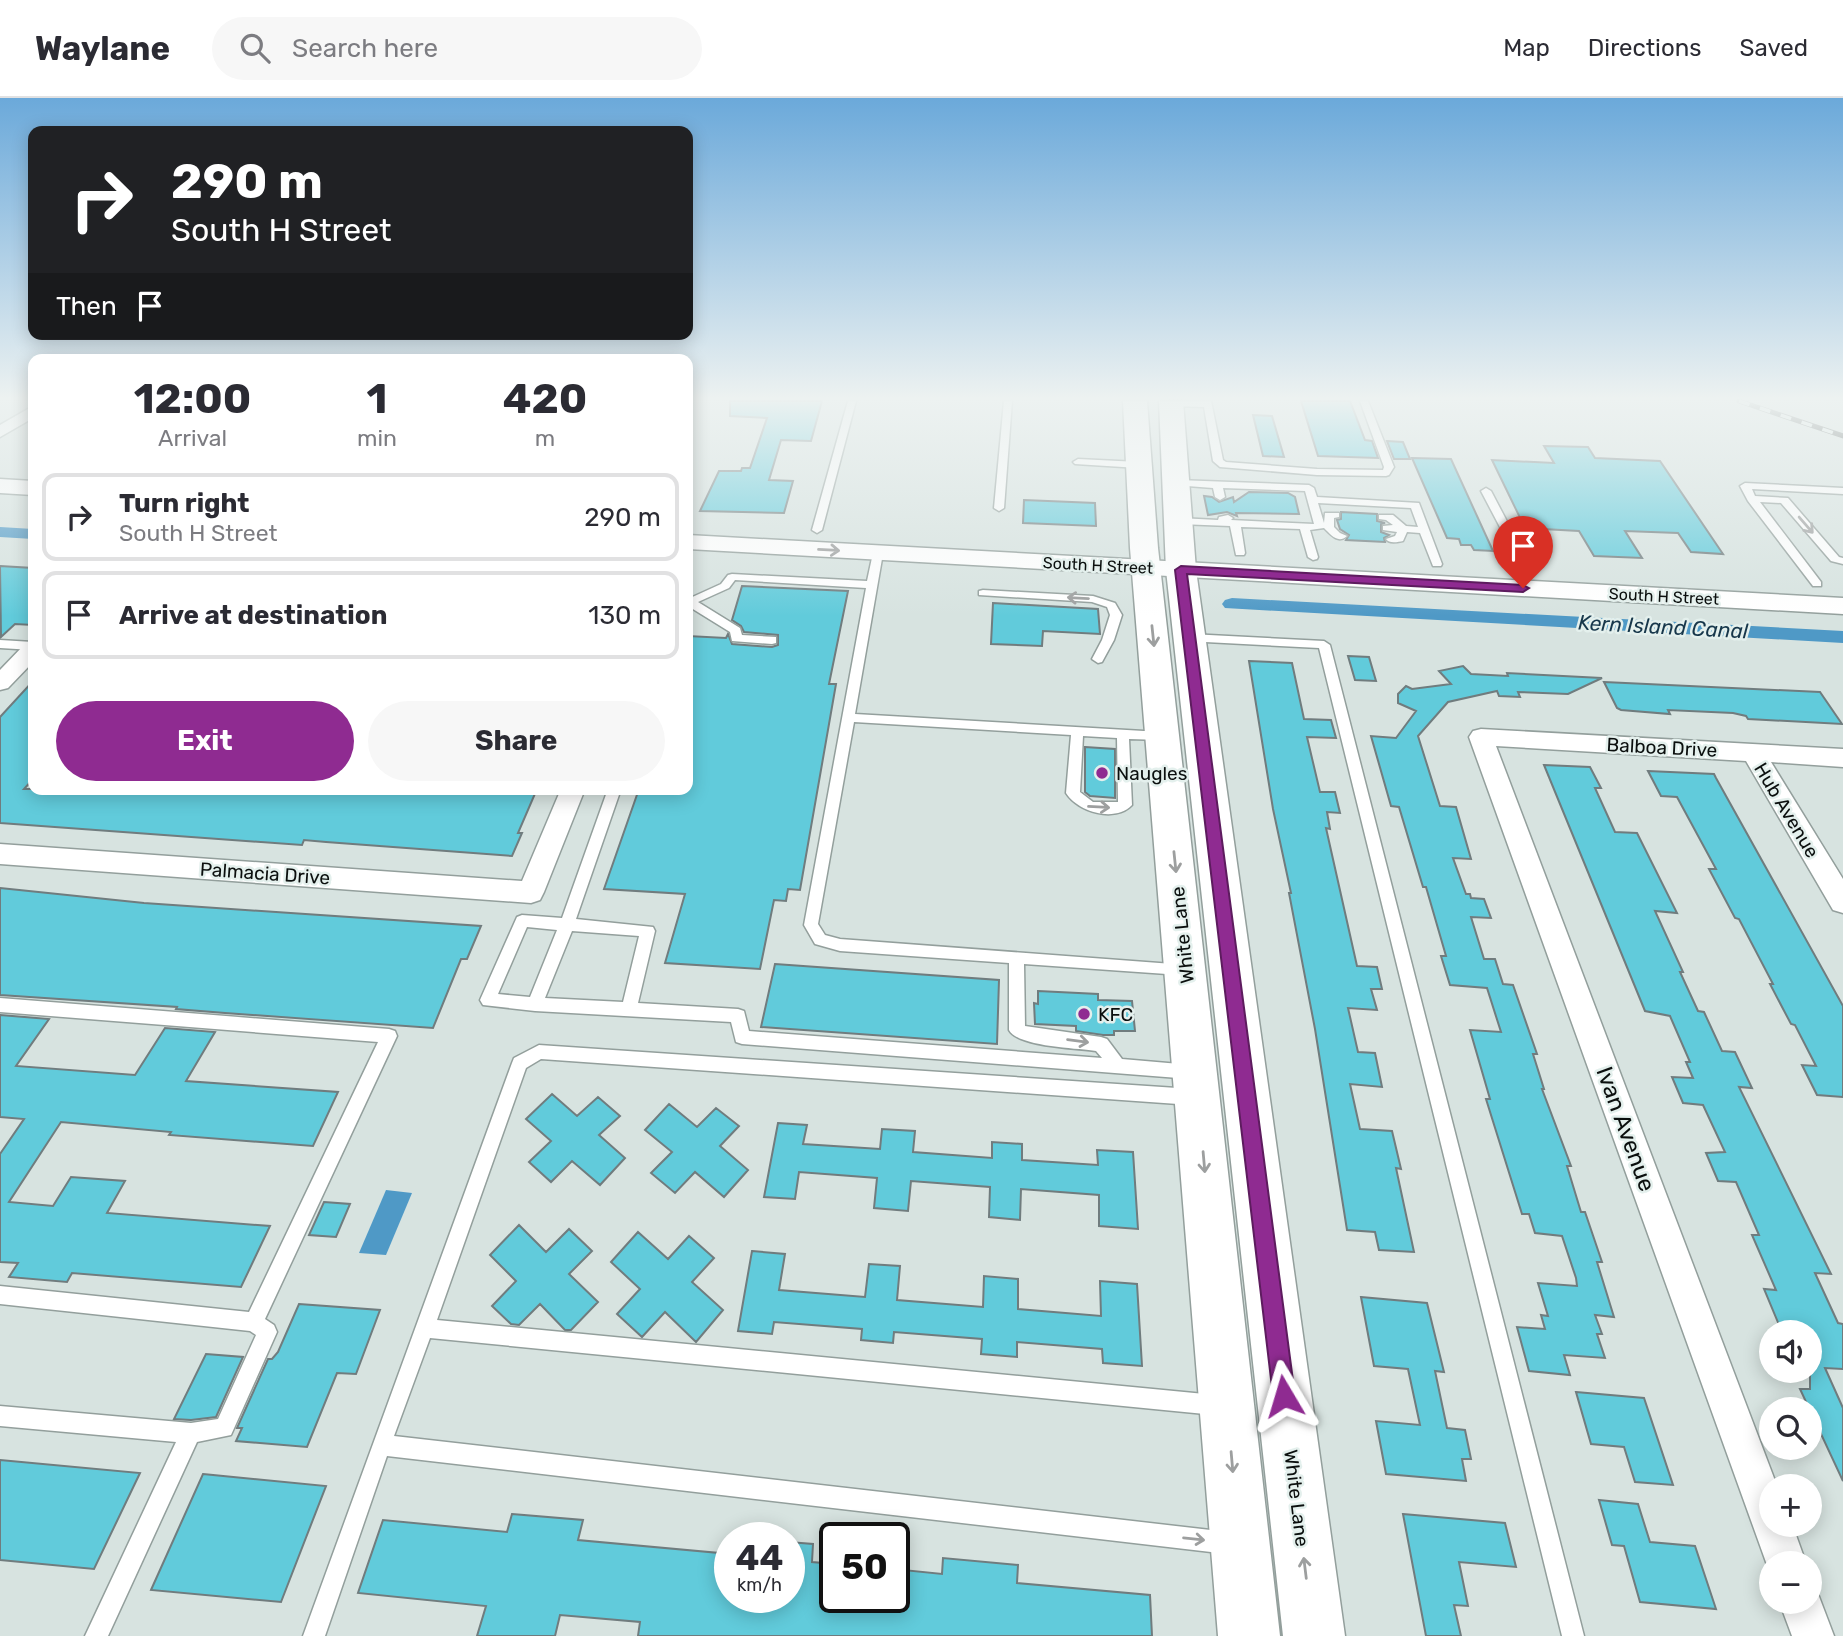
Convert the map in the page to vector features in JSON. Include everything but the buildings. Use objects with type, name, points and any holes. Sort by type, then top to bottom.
[{"type":"main road","name":"White Lane","points":[[1141,473],[1163,559],[1190,638],[1314,1636]]},
{"type":"main road","name":"White Lane","points":[[1176,473],[1179,521],[1163,559],[1143,735],[1186,970],[1249,1636]]},
{"type":"main road","points":[[1186,970],[1216,999],[1261,1210]]},
{"type":"street","points":[[0,486],[28,488]]},
{"type":"street","points":[[0,504],[28,506]]},
{"type":"street","name":"South H Street","points":[[693,523],[814,530],[1163,559],[1329,578],[1843,606]]},
{"type":"street","points":[[693,542],[794,537],[814,530]]},
{"type":"street","name":"South H Street","points":[[693,542],[878,553],[1163,559],[1240,554],[1843,585]]},
{"type":"street","points":[[1329,578],[1417,573],[1434,569],[1437,564]]},
{"type":"street","points":[[1689,597],[1799,594],[1810,590],[1814,584]]},
{"type":"street","points":[[0,683],[28,652]]},
{"type":"street","name":"Balboa Drive","points":[[1481,737],[1843,758]]},
{"type":"street","name":"Ivan Avenue","points":[[1481,737],[1759,1490]]},
{"type":"street","name":"Hub Avenue","points":[[1754,753],[1843,902]]},
{"type":"street","name":"Palmacia Drive","points":[[0,855],[531,892],[571,795]]},
{"type":"street","points":[[1805,1614],[1813,1636]]},
{"type":"lane","points":[[814,530],[831,473]]},
{"type":"lane","points":[[999,508],[1002,473]]},
{"type":"lane","points":[[1177,483],[1218,493],[1309,488],[1312,500],[1332,529]]},
{"type":"lane","points":[[1814,584],[1745,486],[1843,491]]},
{"type":"lane","points":[[1486,491],[1527,569]]},
{"type":"lane","points":[[1752,499],[1784,500],[1835,559],[1843,561]]},
{"type":"lane","points":[[1312,500],[1415,505],[1437,564]]},
{"type":"lane","points":[[1332,529],[1329,515],[1335,516]]},
{"type":"lane","points":[[1383,517],[1389,517],[1402,529],[1424,530]]},
{"type":"lane","points":[[1179,521],[1225,519],[1332,529]]},
{"type":"lane","points":[[1225,519],[1240,554]]},
{"type":"lane","points":[[1304,527],[1313,557]]},
{"type":"lane","points":[[1389,534],[1399,539],[1402,529]]},
{"type":"lane","points":[[878,553],[811,925],[820,940],[840,945],[1186,970]]},
{"type":"lane","points":[[693,600],[725,586],[732,577],[873,585]]},
{"type":"lane","points":[[983,593],[1093,599],[1111,605],[1116,615],[1098,659]]},
{"type":"lane","points":[[693,604],[736,631],[736,638],[772,640]]},
{"type":"lane","points":[[1190,638],[1324,645],[1573,1636]]},
{"type":"lane","points":[[0,644],[28,647]]},
{"type":"lane","points":[[849,718],[1143,735],[1125,804],[1116,808],[1087,806],[1077,801],[1073,793],[1077,732]]},
{"type":"lane","points":[[535,1004],[613,795]]},
{"type":"lane","points":[[629,1010],[648,931],[567,924],[522,921],[488,1000],[535,1004],[629,1010],[738,1016],[742,1037],[1119,1068],[1197,1085]]},
{"type":"lane","points":[[1016,958],[1017,1030],[1026,1035],[1101,1044],[1119,1068]]},
{"type":"lane","points":[[0,1005],[389,1036],[254,1322]]},
{"type":"lane","points":[[1026,1035],[1026,1061]]},
{"type":"lane","points":[[314,1636],[520,1063],[539,1052],[1197,1085]]},
{"type":"lane","points":[[0,1295],[254,1322],[267,1332],[223,1428],[191,1433],[0,1416]]},
{"type":"lane","points":[[424,1328],[1227,1406]]},
{"type":"lane","points":[[96,1636],[191,1433]]},
{"type":"lane","points":[[381,1445],[1240,1544]]},
{"type":"water","points":[[386,1190],[412,1193],[386,1255],[359,1253]]},
{"type":"waterway","name":"Kern Island Canal","points":[[0,532],[28,534]]},
{"type":"waterway","name":"Kern Island Canal","points":[[1232,604],[1843,637]]},
{"type":"place","name":"Naugles","points":[[1102,773]]},
{"type":"place","name":"KFC","points":[[1084,1014]]},
{"type":"route","points":[[1284,1396],[1181,570],[1523,588]]}]
